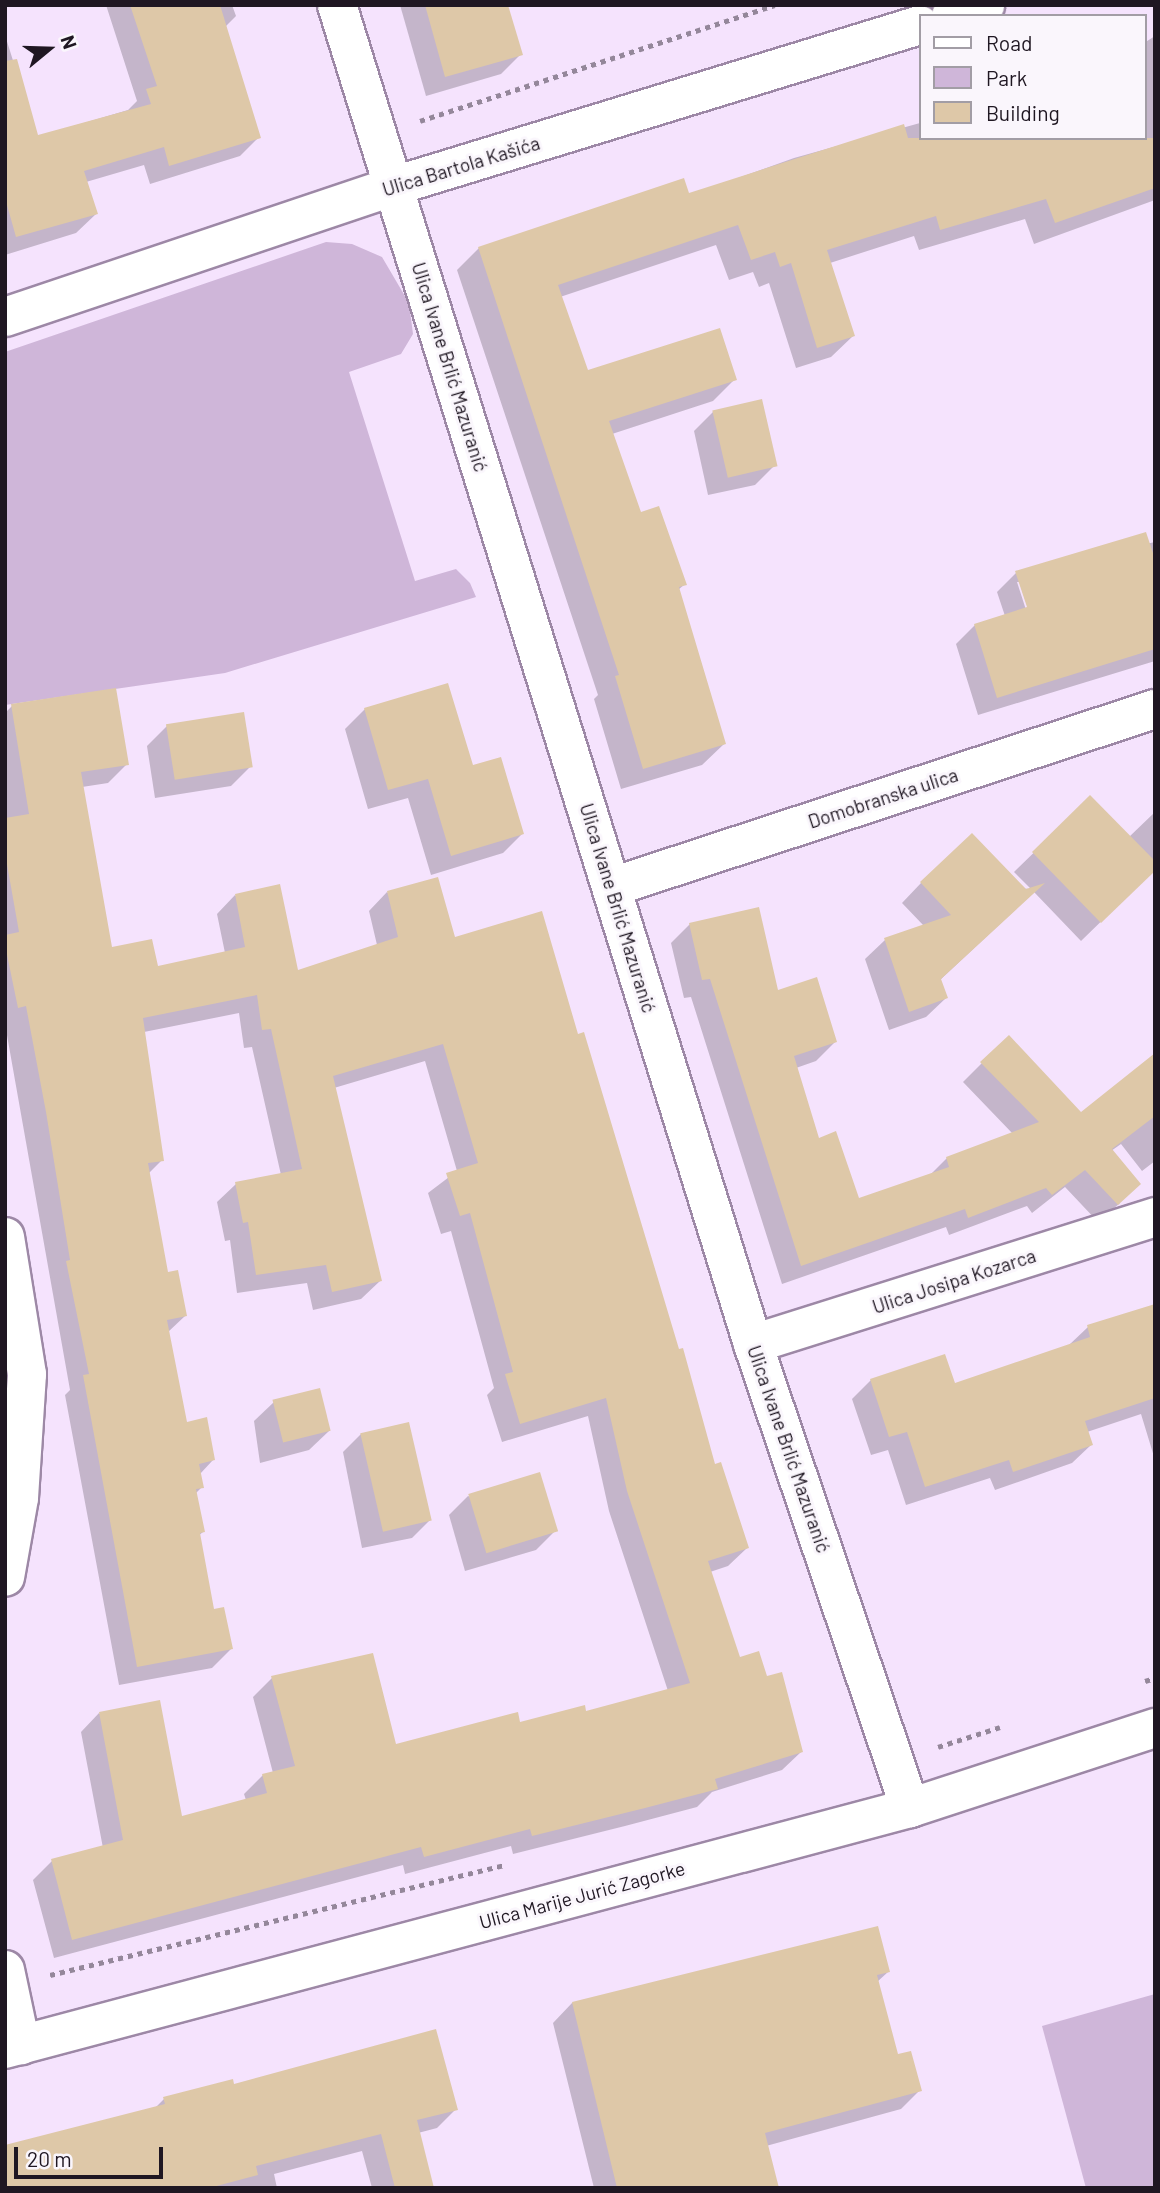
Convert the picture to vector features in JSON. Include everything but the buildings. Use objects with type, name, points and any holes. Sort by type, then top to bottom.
[{"type":"street","name":"Ulica Ivane Brlić Mazuranić","points":[[337,5],[753,1344],[910,1808]]},
{"type":"street","points":[[957,14],[985,5]]},
{"type":"street","name":"Ulica Bartola Kašića","points":[[5,317],[394,186],[918,26]]},
{"type":"street","name":"Domobranska ulica","points":[[612,887],[1155,709]]},
{"type":"street","name":"Ulica Josipa Kozarca","points":[[753,1344],[1155,1217]]},
{"type":"street","points":[[5,1237],[27,1374],[19,1498],[5,1577]]},
{"type":"street","name":"Ulica Marije Jurić Zagorke","points":[[13,2047],[910,1808],[1155,1728]]},
{"type":"street","points":[[7,1978],[13,2047]]},
{"type":"path","points":[[1142,1682],[1155,1678]]},
{"type":"path","points":[[894,1761],[1011,1724]]},
{"type":"path","points":[[7,1978],[514,1863]]},
{"type":"green space","points":[[326,242],[352,244],[382,257],[409,303],[413,334],[401,354],[349,372],[415,581],[456,569],[470,583],[476,597],[225,673],[5,705],[5,352]]},
{"type":"green space","points":[[1155,1994],[1155,2188],[1086,2188],[1042,2026]]}]
